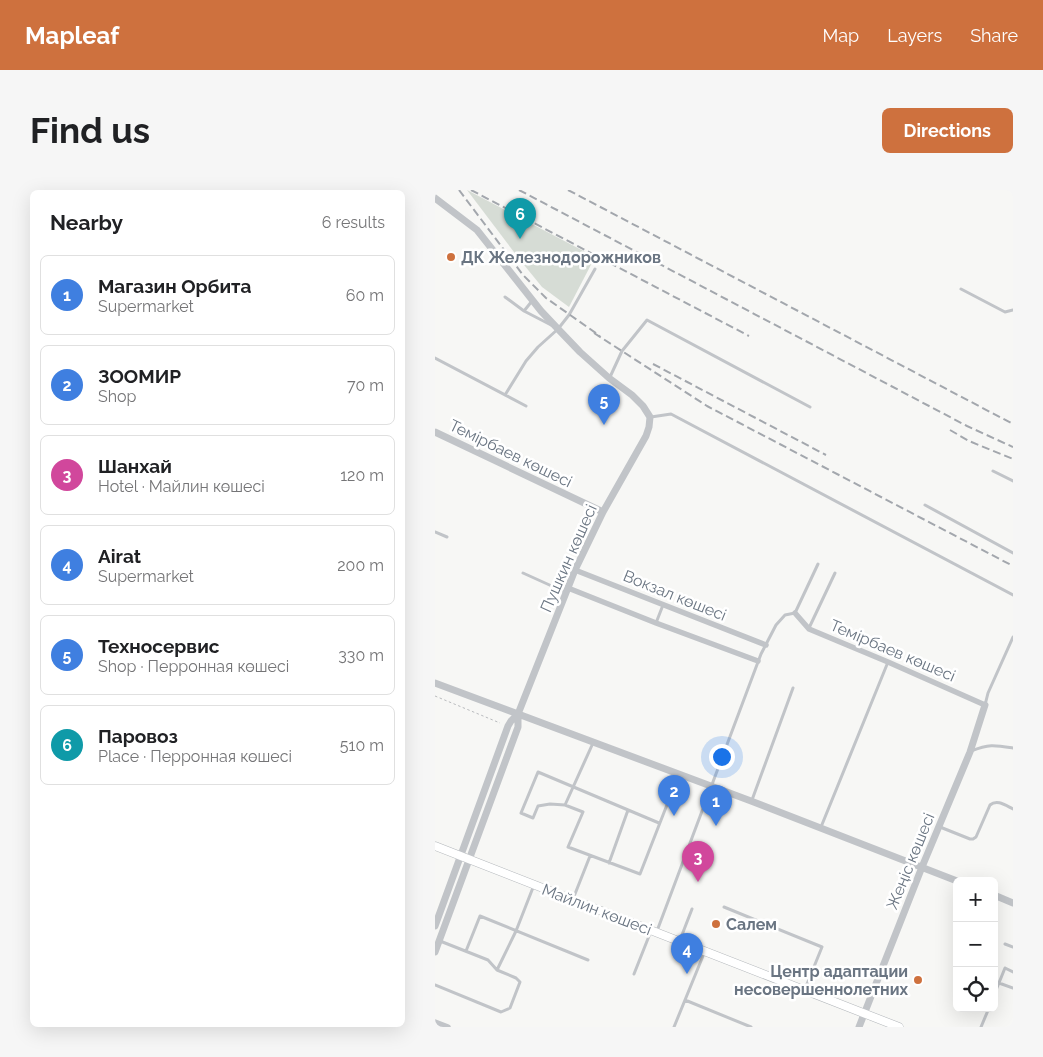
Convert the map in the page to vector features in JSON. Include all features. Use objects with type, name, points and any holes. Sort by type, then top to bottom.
[{"type":"main road","name":"Майлин көшесі","points":[[435,846],[899,1027]]},
{"type":"street","points":[[435,198],[477,230],[557,329],[609,378],[632,395],[643,406],[650,417]]},
{"type":"street","name":"Пушкин көшесі","points":[[518,714],[575,570],[603,512],[643,441],[649,427],[650,417]]},
{"type":"street","name":"Темірбаев көшесі","points":[[435,432],[603,512]]},
{"type":"street","name":"Вокзал көшесі","points":[[575,570],[766,645]]},
{"type":"street","name":"Вокзал көшесі","points":[[567,590],[758,660]]},
{"type":"street","name":"Темірбаев көшесі","points":[[795,613],[809,629],[985,705]]},
{"type":"street","points":[[435,683],[751,801],[953,879]]},
{"type":"street","name":"Жеңіс көшесі","points":[[859,1027],[970,752],[985,705]]},
{"type":"street","points":[[435,926],[509,724],[518,714]]},
{"type":"street","points":[[435,952],[518,727],[518,714]]},
{"type":"street","points":[[479,807],[486,811]]},
{"type":"street","points":[[998,897],[1013,903]]},
{"type":"street","points":[[435,1022],[448,1027]]},
{"type":"lane","points":[[505,395],[526,361],[569,315],[595,269]]},
{"type":"lane","points":[[961,289],[1005,312],[1013,310]]},
{"type":"lane","points":[[505,297],[524,311],[557,329]]},
{"type":"lane","points":[[524,311],[533,300]]},
{"type":"lane","points":[[609,378],[622,351],[647,320],[810,407]]},
{"type":"lane","points":[[435,358],[526,406]]},
{"type":"lane","points":[[650,417],[671,414],[1013,595]]},
{"type":"lane","points":[[993,471],[1013,481]]},
{"type":"lane","points":[[925,505],[1013,554]]},
{"type":"lane","points":[[435,532],[447,537]]},
{"type":"lane","points":[[635,974],[654,931],[758,660],[776,625],[785,616],[795,613],[818,564]]},
{"type":"lane","points":[[523,573],[567,590]]},
{"type":"lane","points":[[809,629],[835,573]]},
{"type":"lane","points":[[656,623],[663,605]]},
{"type":"lane","points":[[985,705],[988,693],[1013,637]]},
{"type":"lane","points":[[821,828],[888,662]]},
{"type":"lane","points":[[751,801],[793,688]]},
{"type":"lane","points":[[565,805],[593,742]]},
{"type":"lane","points":[[970,752],[991,745],[1013,748]]},
{"type":"lane","points":[[659,823],[538,772],[521,813],[533,818],[538,806],[550,804],[565,805],[583,812],[568,847],[640,874],[679,774]]},
{"type":"lane","points":[[939,827],[973,839],[976,837],[993,802],[1013,809]]},
{"type":"lane","points":[[609,862],[628,810]]},
{"type":"lane","points":[[573,899],[590,856]]},
{"type":"lane","points":[[497,970],[516,931],[534,884]]},
{"type":"lane","points":[[724,908],[822,947],[805,990]]},
{"type":"lane","points":[[680,941],[692,909]]},
{"type":"lane","points":[[466,951],[480,916],[588,960]]},
{"type":"lane","points":[[435,985],[501,1012],[510,1008],[520,982],[516,978],[497,970],[488,960],[439,941]]},
{"type":"lane","points":[[1005,944],[1013,947]]},
{"type":"lane","points":[[675,1027],[705,951]]},
{"type":"lane","points":[[1013,972],[1005,968],[999,983],[1013,988]]},
{"type":"lane","points":[[685,1000],[751,1027]]},
{"type":"lane","points":[[981,1027],[987,1012]]},
{"type":"path","points":[[435,696],[509,724]]},
{"type":"shaded area","points":[[467,190],[595,257],[569,307],[542,287]]},
{"type":"railway","points":[[459,190],[523,275],[546,298],[600,336]]},
{"type":"railway","points":[[471,190],[749,336]]},
{"type":"railway","points":[[519,190],[967,426],[1013,447]]},
{"type":"railway","points":[[568,190],[1013,424]]},
{"type":"railway","points":[[594,333],[707,406],[1013,566]]},
{"type":"railway","points":[[653,364],[826,455]]},
{"type":"railway","points":[[950,430],[969,441],[1013,459]]},
{"type":"place","name":"Паровоз","points":[[520,239]]},
{"type":"place","name":"ДК Железнодорожников","points":[[451,257]]},
{"type":"place","name":"Техносервис","points":[[604,425]]},
{"type":"place","name":"ЗООМИР","points":[[674,816]]},
{"type":"place","name":"Магазин Орбита","points":[[716,826]]},
{"type":"place","name":"Шанхай","points":[[698,882]]},
{"type":"place","name":"Салем","points":[[716,924]]},
{"type":"place","name":"Airat","points":[[687,974]]},
{"type":"place","name":"Центр адаптации несовершеннолетних","points":[[918,980]]}]
